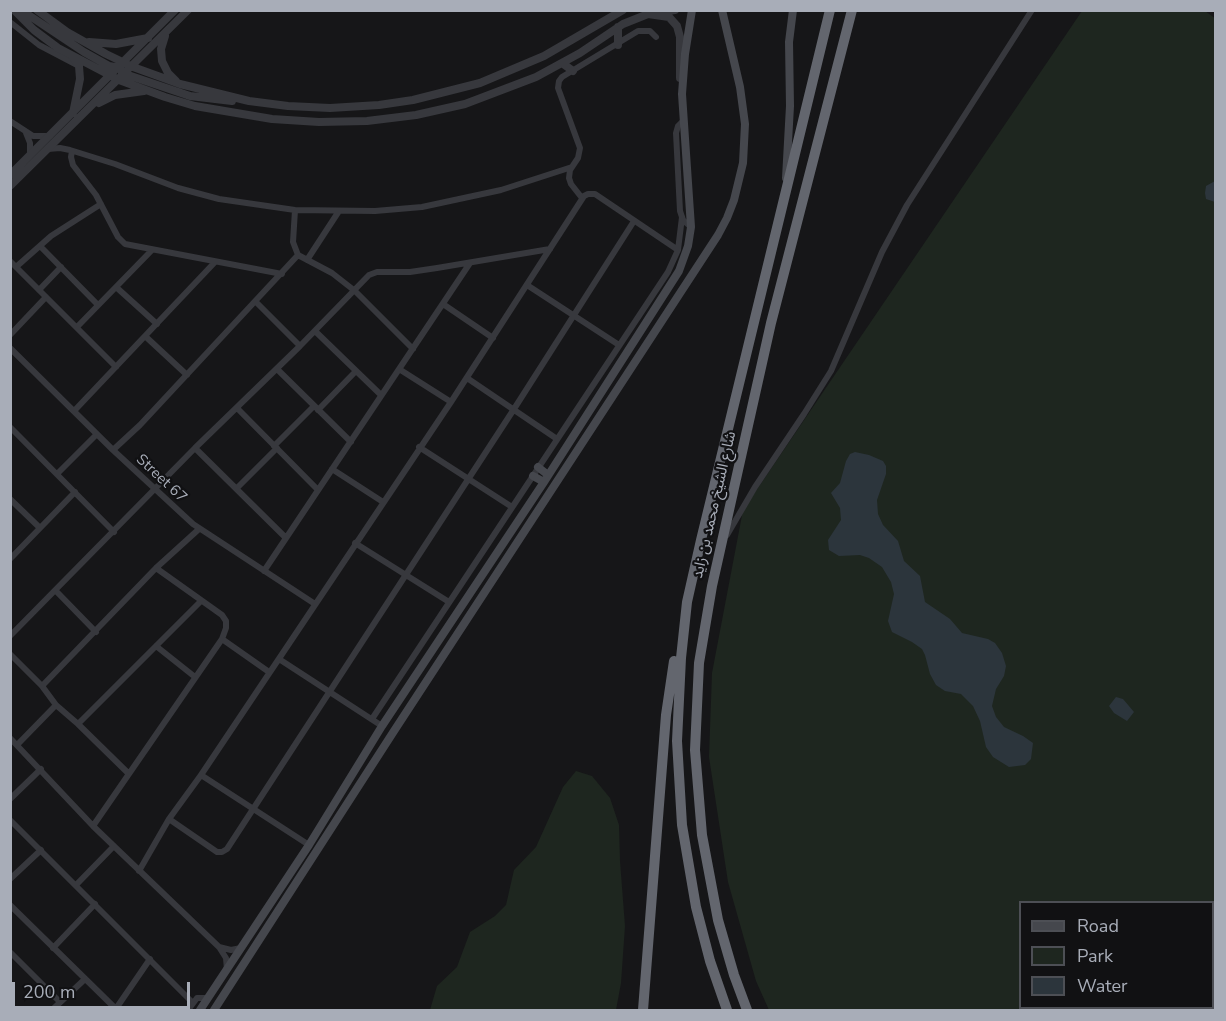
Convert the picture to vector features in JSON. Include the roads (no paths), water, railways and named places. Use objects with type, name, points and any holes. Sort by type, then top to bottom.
[{"type":"highway","name":"شارع الشيخ محمد بن زايد","points":[[727,1011],[710,961],[696,907],[682,825],[677,769],[677,713],[687,602],[830,10]]},
{"type":"highway","name":"شارع الشيخ محمد بن زايد","points":[[747,1011],[725,948],[711,892],[702,836],[696,778],[699,663],[721,544],[771,323],[852,10]]},
{"type":"highway","points":[[643,1011],[666,715],[687,602]]},
{"type":"main road","points":[[200,1011],[309,845],[382,726],[675,279],[686,254],[691,227],[682,94],[686,45],[692,10]]},
{"type":"main road","points":[[214,1011],[727,218],[743,163],[745,124],[740,87],[722,10]]},
{"type":"main road","points":[[786,190],[790,100],[789,42],[793,10]]},
{"type":"main road","points":[[538,468],[546,478]]},
{"type":"main road","points":[[533,476],[546,478]]},
{"type":"street","points":[[14,10],[46,39],[71,56],[110,76],[213,100],[340,108],[379,105],[438,95],[480,83],[515,70],[560,48],[623,10]]},
{"type":"street","points":[[21,10],[84,52],[180,84],[249,101]]},
{"type":"street","points":[[37,10],[121,65]]},
{"type":"street","points":[[10,175],[174,10]]},
{"type":"street","points":[[10,186],[189,10]]},
{"type":"street","points":[[122,77],[146,91],[195,106],[249,116],[303,121],[367,121],[416,115],[465,104],[517,86],[562,63],[618,27],[643,15],[675,10]]},
{"type":"street","points":[[721,544],[755,487],[831,371],[882,252],[907,205],[1032,10]]},
{"type":"street","points":[[653,14],[669,17],[679,29],[682,94]]},
{"type":"street","points":[[10,22],[39,45],[79,66]]},
{"type":"street","points":[[618,27],[618,45]]},
{"type":"street","points":[[582,198],[570,181],[569,175],[579,155],[579,144],[558,86],[560,79],[641,30],[650,31],[656,37]]},
{"type":"street","points":[[166,34],[162,61],[168,74],[180,84]]},
{"type":"street","points":[[82,41],[116,44],[149,37]]},
{"type":"street","points":[[71,56],[79,66],[80,79],[73,113]]},
{"type":"street","points":[[562,63],[573,71]]},
{"type":"street","points":[[87,110],[115,95],[146,91]]},
{"type":"street","points":[[372,719],[668,272],[678,250],[682,217],[676,133],[678,126],[684,120]]},
{"type":"street","points":[[10,121],[37,137],[50,136]]},
{"type":"street","points":[[65,131],[64,139],[70,150],[73,165],[101,204],[120,240],[129,245],[282,274]]},
{"type":"street","points":[[26,132],[30,143],[30,155]]},
{"type":"street","points":[[46,149],[70,150],[198,194],[239,203],[295,210],[390,211],[438,205],[501,190],[572,167]]},
{"type":"street","points":[[139,871],[169,819],[467,378],[582,198],[588,194],[595,194],[678,250]]},
{"type":"street","points":[[101,204],[13,264],[116,367]]},
{"type":"street","points":[[295,210],[293,242],[298,255],[332,273],[355,291],[413,349]]},
{"type":"street","points":[[307,260],[339,211]]},
{"type":"street","points":[[682,217],[691,227]]},
{"type":"street","points":[[169,819],[220,852],[226,849],[634,221]]},
{"type":"street","points":[[40,246],[98,305]]},
{"type":"street","points":[[76,327],[152,249]]},
{"type":"street","points":[[10,636],[195,448],[373,273],[410,272],[550,249]]},
{"type":"street","points":[[113,450],[140,425],[298,255]]},
{"type":"street","points":[[75,411],[215,262]]},
{"type":"street","points":[[264,571],[470,262]]},
{"type":"street","points":[[39,290],[61,267]]},
{"type":"street","points":[[527,285],[619,345]]},
{"type":"street","points":[[116,287],[156,324]]},
{"type":"street","points":[[10,335],[46,297]]},
{"type":"street","points":[[256,302],[300,346]]},
{"type":"street","points":[[443,304],[493,338]]},
{"type":"street","points":[[315,331],[381,395]]},
{"type":"street","points":[[145,336],[187,375]]},
{"type":"street","name":"Street 67","points":[[10,348],[154,490],[199,529],[315,604]]},
{"type":"street","points":[[277,369],[351,442]]},
{"type":"street","points":[[399,369],[451,402]]},
{"type":"street","points":[[237,488],[275,447],[356,371]]},
{"type":"street","points":[[467,378],[557,438]]},
{"type":"street","points":[[237,408],[318,490]]},
{"type":"street","points":[[10,427],[114,532]]},
{"type":"street","points":[[57,474],[97,434]]},
{"type":"street","points":[[419,447],[512,507]]},
{"type":"street","points":[[195,448],[286,538]]},
{"type":"street","points":[[332,469],[383,502]]},
{"type":"street","points":[[10,559],[75,492]]},
{"type":"street","points":[[10,499],[40,528]]},
{"type":"street","points":[[42,686],[156,568],[199,529]]},
{"type":"street","points":[[356,543],[449,602]]},
{"type":"street","points":[[93,826],[222,639],[227,624],[225,618],[156,568]]},
{"type":"street","points":[[56,591],[96,632]]},
{"type":"street","points":[[78,724],[200,602]]},
{"type":"street","points":[[222,639],[269,672]]},
{"type":"street","points":[[156,646],[195,677]]},
{"type":"street","points":[[10,654],[42,686],[56,705],[128,773]]},
{"type":"street","points":[[279,658],[382,726]]},
{"type":"street","points":[[17,745],[56,705]]},
{"type":"street","points":[[10,738],[93,826],[219,947],[226,958],[227,970]]},
{"type":"street","points":[[10,799],[41,769]]},
{"type":"street","points":[[201,774],[309,845]]},
{"type":"street","points":[[10,819],[193,1003]]},
{"type":"street","points":[[76,885],[114,846]]},
{"type":"street","points":[[10,879],[41,850]]},
{"type":"street","points":[[53,948],[95,904]]},
{"type":"street","points":[[10,905],[115,1010],[150,959]]},
{"type":"street","points":[[219,947],[231,950],[242,947]]},
{"type":"street","points":[[10,952],[60,1002]]},
{"type":"street","points":[[52,1011],[85,979]]},
{"type":"street","points":[[188,1011],[200,998],[208,998]]},
{"type":"water","points":[[1216,181],[1215,202],[1206,199],[1205,193],[1206,186]]},
{"type":"water","points":[[855,452],[883,461],[886,466],[886,474],[877,500],[878,514],[883,525],[898,541],[904,561],[920,576],[925,602],[950,619],[962,633],[988,639],[995,643],[1002,653],[1006,666],[1004,676],[996,689],[992,706],[996,717],[1004,727],[1033,743],[1031,759],[1025,765],[1009,767],[993,757],[986,747],[980,721],[973,706],[961,694],[945,691],[936,685],[922,649],[892,632],[888,621],[894,594],[891,582],[882,567],[860,555],[839,556],[829,550],[828,540],[841,520],[840,508],[831,493],[840,483],[850,454]]},
{"type":"water","points":[[1116,697],[1123,699],[1134,712],[1127,721],[1114,713],[1109,706]]},
{"type":"water","points":[[1215,905],[1215,955],[1214,955]]}]
